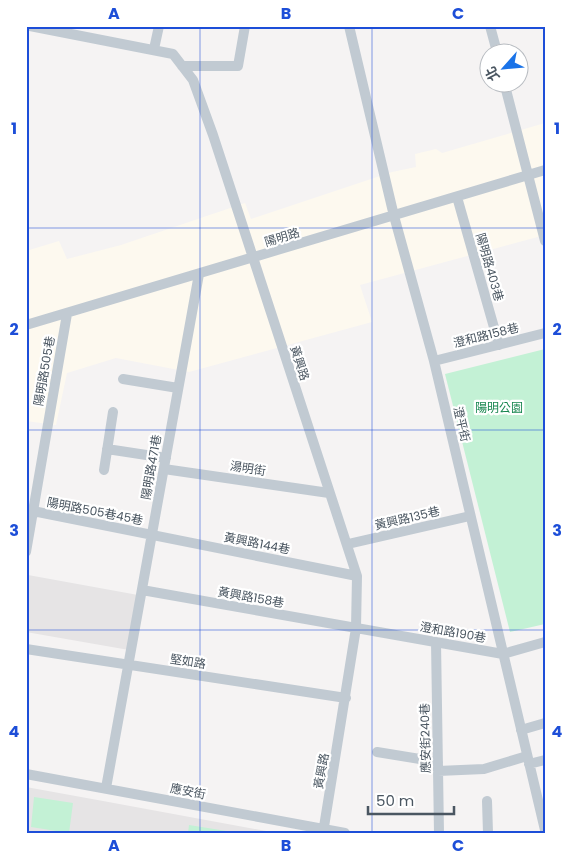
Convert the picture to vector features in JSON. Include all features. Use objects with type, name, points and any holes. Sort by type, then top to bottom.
[{"type":"street","name":"黃興路","points":[[30,26],[172,54],[193,80],[232,189],[328,493],[348,544],[357,576],[356,628],[323,831]]},
{"type":"street","points":[[154,49],[158,26]]},
{"type":"street","points":[[182,66],[238,66],[245,26]]},
{"type":"street","name":"澄平街","points":[[349,26],[394,216],[434,361],[545,830]]},
{"type":"street","points":[[490,26],[494,42]]},
{"type":"street","points":[[507,92],[545,241]]},
{"type":"street","name":"陽明路","points":[[26,325],[253,259],[545,170]]},
{"type":"street","name":"陽明路403巷","points":[[457,197],[499,345]]},
{"type":"street","name":"陽明路471巷","points":[[106,788],[199,274]]},
{"type":"street","name":"陽明路505巷","points":[[26,552],[67,314]]},
{"type":"street","name":"澄和路158巷","points":[[434,361],[545,333]]},
{"type":"street","points":[[123,378],[178,388]]},
{"type":"street","points":[[104,470],[113,412]]},
{"type":"street","name":"湯明街","points":[[107,449],[165,463],[328,493]]},
{"type":"street","name":"陽明路505巷45巷","points":[[33,512],[152,534]]},
{"type":"street","name":"黃興路135巷","points":[[348,544],[470,516]]},
{"type":"street","name":"黃興路144巷","points":[[152,534],[357,576]]},
{"type":"street","name":"黃興路158巷","points":[[142,590],[356,628]]},
{"type":"street","name":"澄和路190巷","points":[[356,628],[503,654],[545,642]]},
{"type":"street","name":"應安街240巷","points":[[436,642],[439,833]]},
{"type":"street","name":"堅如路","points":[[26,649],[346,698]]},
{"type":"street","points":[[521,730],[545,723]]},
{"type":"street","points":[[377,752],[438,766],[484,769],[528,760],[545,760]]},
{"type":"street","name":"應安街","points":[[26,774],[323,831],[345,833]]},
{"type":"street","points":[[487,801],[488,833]]},
{"type":"shaded area","points":[[545,123],[545,235],[360,285],[372,322],[189,372],[116,358],[67,373],[56,425],[26,421],[26,251],[59,241],[67,259],[121,245],[245,203],[251,219],[392,172],[416,167],[415,154],[436,149],[442,153]]},
{"type":"shaded area","points":[[28,575],[138,595],[129,650],[26,632],[26,586]]},
{"type":"shaded area","points":[[26,787],[103,801],[277,833],[26,833]]},
{"type":"green space","name":"陽明公園","points":[[545,349],[545,624],[510,632],[445,374]]},
{"type":"green space","points":[[34,797],[73,803],[69,833],[31,827]]},
{"type":"green space","points":[[189,825],[239,833],[188,833]]}]
